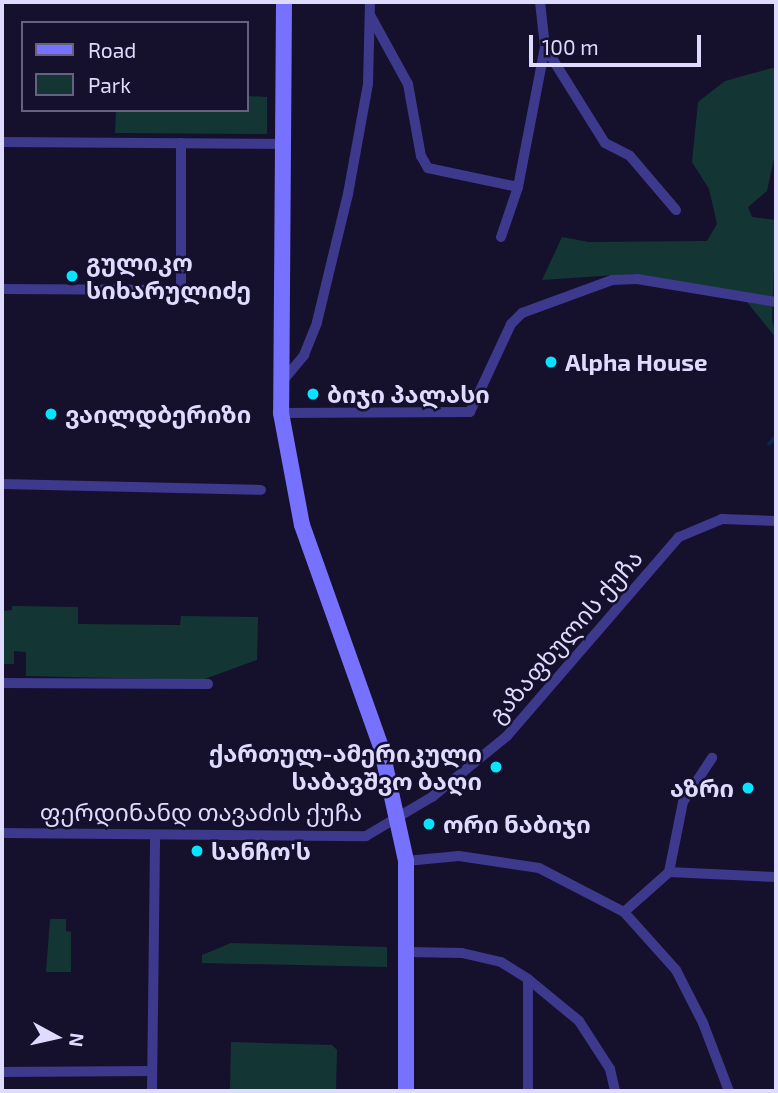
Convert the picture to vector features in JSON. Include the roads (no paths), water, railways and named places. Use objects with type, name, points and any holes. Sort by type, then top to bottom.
[{"type":"main road","points":[[284,2],[281,413],[290,477],[313,563],[369,710],[406,861],[409,952],[406,1091]]},
{"type":"street","points":[[280,384],[304,355],[319,316],[368,84],[370,2]]},
{"type":"street","points":[[501,237],[518,187],[545,47],[540,2]]},
{"type":"street","points":[[370,15],[408,84],[421,156],[428,168],[518,187]]},
{"type":"street","points":[[545,47],[605,143],[629,156],[676,210]]},
{"type":"street","points":[[2,142],[283,144]]},
{"type":"street","points":[[2,289],[181,290],[181,143]]},
{"type":"street","points":[[281,413],[470,412],[511,324],[522,313],[612,280],[637,279],[776,302]]},
{"type":"street","points":[[2,484],[261,490]]},
{"type":"street","name":"გაზაფხულის ქუჩა","points":[[397,818],[453,781],[507,736],[679,537],[722,519],[776,521]]},
{"type":"street","points":[[2,683],[208,684]]},
{"type":"street","points":[[624,912],[669,872],[683,802],[712,758]]},
{"type":"street","name":"ფერდინანდ თავაძის ქუჩა","points":[[2,833],[366,836],[397,818]]},
{"type":"street","points":[[152,1091],[155,835]]},
{"type":"street","points":[[406,861],[459,856],[539,868],[624,912],[676,970],[703,1023],[729,1091]]},
{"type":"street","points":[[669,872],[776,877]]},
{"type":"street","points":[[409,952],[462,953],[501,962],[528,979],[579,1021],[610,1069],[615,1091]]},
{"type":"street","points":[[528,979],[528,1091]]},
{"type":"street","points":[[2,1072],[152,1071]]},
{"type":"waterway","points":[[769,444],[776,437]]},
{"type":"place","name":"გულიკო სიხარულიძე","points":[[72,276]]},
{"type":"place","name":"Alpha House","points":[[551,362]]},
{"type":"place","name":"ბიჯი პალასი","points":[[313,394]]},
{"type":"place","name":"ვაილდბერიზი","points":[[51,414]]},
{"type":"place","name":"ქართულ-ამერიკული საბავშვო ბაღი","points":[[496,767]]},
{"type":"place","name":"აზრი","points":[[748,788]]},
{"type":"place","name":"ორი ნაბიჯი","points":[[429,824]]},
{"type":"place","name":"სანჩო'ს","points":[[197,851]]}]
